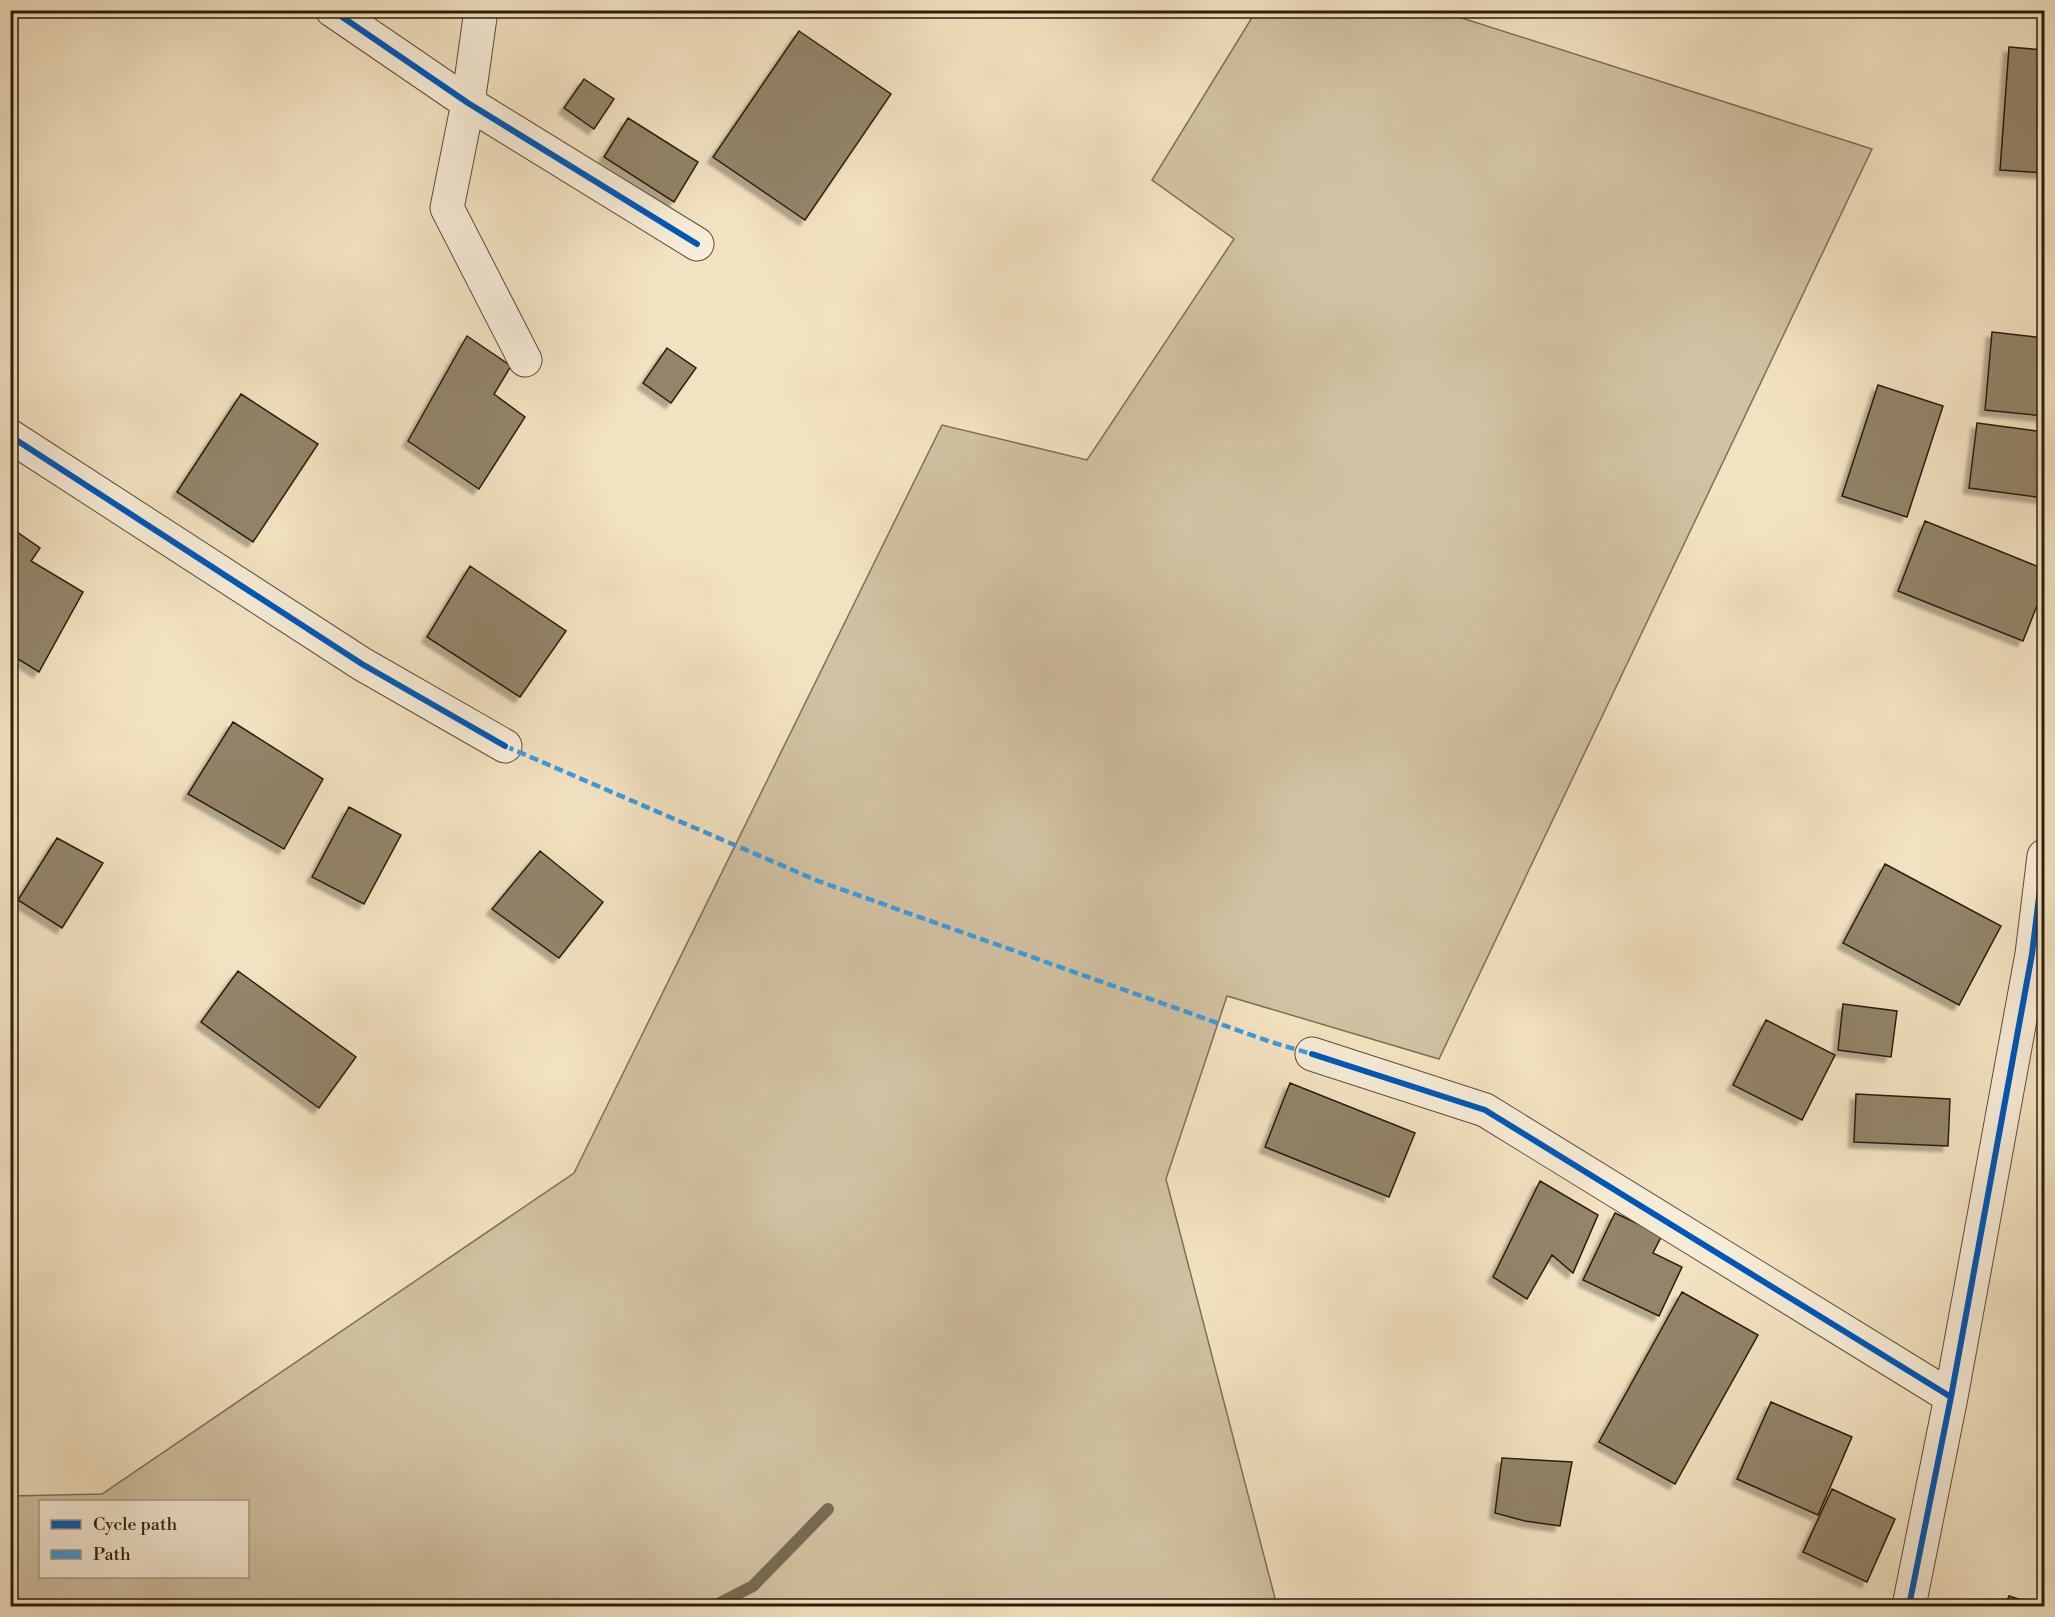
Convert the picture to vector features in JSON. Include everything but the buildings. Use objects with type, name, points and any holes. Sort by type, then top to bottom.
[{"type":"street","points":[[332,10],[468,103],[697,244]]},
{"type":"street","points":[[481,10],[468,103],[447,208],[525,360]]},
{"type":"street","points":[[10,436],[362,664],[505,746]]},
{"type":"street","points":[[1909,1606],[1951,1397],[2032,954],[2044,856]]},
{"type":"street","points":[[1312,1054],[1485,1110],[1951,1397]]},
{"type":"shaded area","points":[[1256,11],[1440,11],[1872,149],[1439,1059],[1227,996],[1166,1179],[1277,1606],[11,1606],[11,1496],[102,1494],[574,1173],[942,425],[1087,460],[1234,239],[1152,180]]},
{"type":"waterway","points":[[714,1606],[753,1586],[828,1509]]},
{"type":"marked path","points":[[505,746],[818,881],[1271,1042],[1312,1054]]},
{"type":"cycle path","points":[[332,10],[468,103],[697,244]]},
{"type":"cycle path","points":[[10,436],[362,664],[505,746]]},
{"type":"cycle path","points":[[1951,1397],[2032,954],[2044,856]]},
{"type":"cycle path","points":[[1312,1054],[1485,1110],[1951,1397],[1909,1606]]}]
